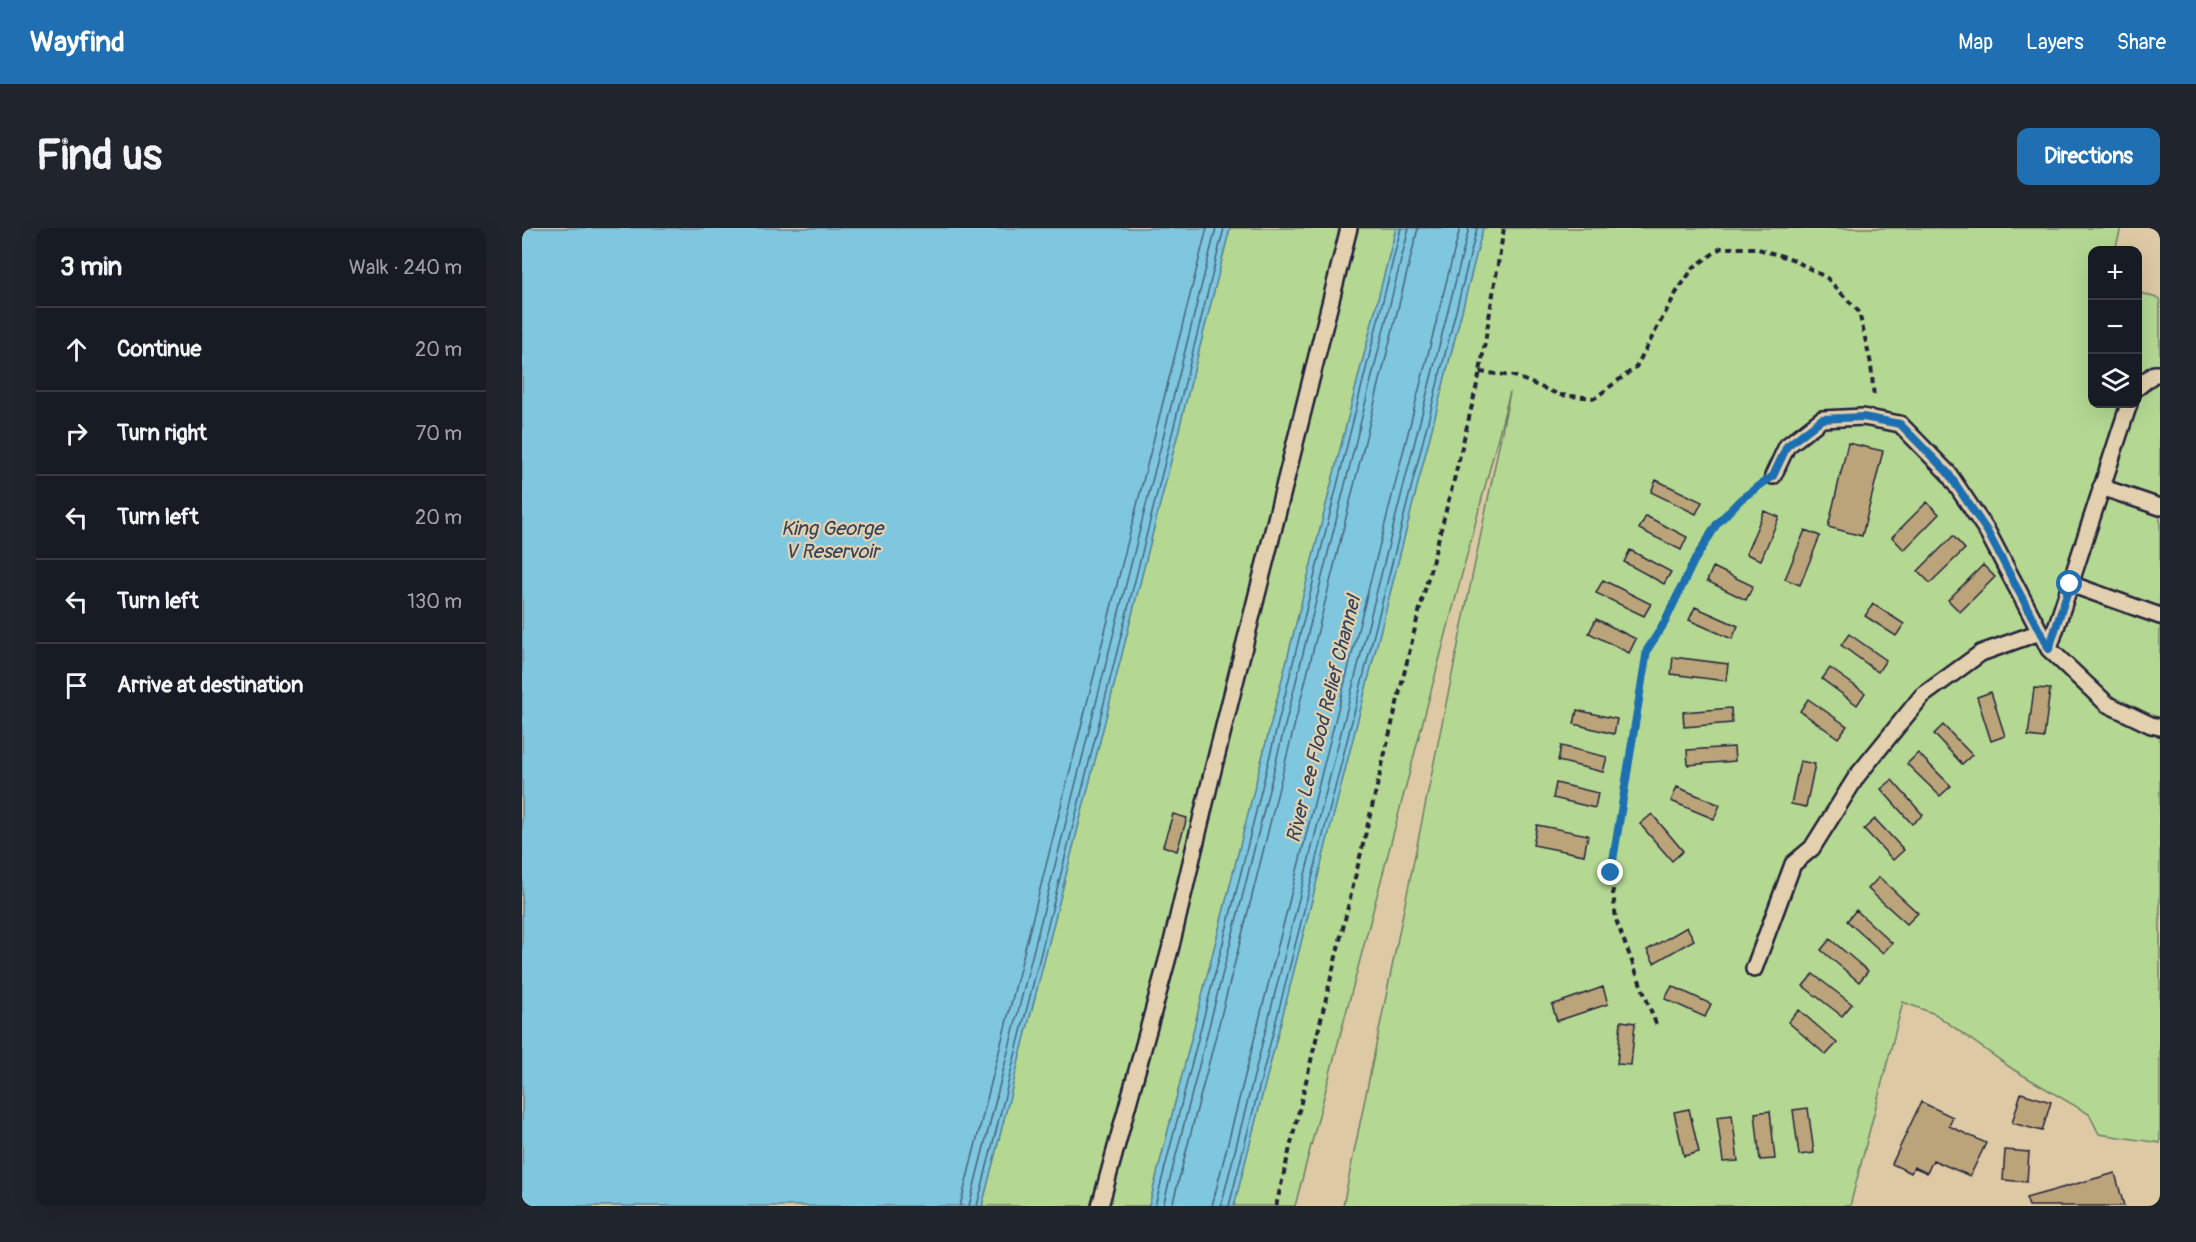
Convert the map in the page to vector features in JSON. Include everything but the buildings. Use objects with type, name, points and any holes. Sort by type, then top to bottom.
[{"type":"lane","points":[[1100,1206],[1171,946],[1349,228]]},
{"type":"lane","points":[[2142,384],[2154,374],[2160,374]]},
{"type":"lane","points":[[2049,649],[2128,408]]},
{"type":"lane","points":[[1773,476],[1787,446],[1822,419],[1863,417],[1900,424],[1948,473],[1987,531],[2049,649],[2107,704],[2160,727]]},
{"type":"lane","points":[[2101,487],[2160,507]]},
{"type":"lane","points":[[2070,584],[2160,616]]},
{"type":"lane","points":[[1754,969],[1792,864],[1812,848],[1857,777],[1922,696],[1982,653],[2040,632]]},
{"type":"path","points":[[1276,1206],[1417,620],[1480,372],[1504,228]]},
{"type":"path","points":[[1480,372],[1514,376],[1560,395],[1595,398],[1636,367],[1676,293],[1694,267],[1721,248],[1755,248],[1792,259],[1827,278],[1859,312],[1871,364],[1876,420]]},
{"type":"path","points":[[1656,1024],[1616,920],[1611,873],[1647,650],[1664,624],[1693,563],[1717,524],[1741,499],[1773,476]]},
{"type":"green space","points":[[1230,228],[1396,228],[1149,1206],[982,1206]]},
{"type":"green space","points":[[1483,228],[2121,228],[2116,246],[2088,246],[2088,408],[2142,408],[2142,293],[2160,299],[2160,1143],[2099,1134],[2089,1114],[2014,1070],[1935,1014],[1903,1002],[1850,1206],[1343,1206],[1510,392],[1295,1206],[1234,1206]]},
{"type":"water","name":"King George V Reservoir","points":[[522,228],[1230,228],[982,1206],[522,1206]]},
{"type":"water","name":"River Lee Flood Relief Channel","points":[[1396,228],[1483,228],[1234,1206],[1149,1206]]},
{"type":"route","points":[[1611,873],[1647,650],[1664,624],[1693,563],[1717,524],[1741,499],[1773,476],[1787,446],[1822,419],[1863,417],[1900,424],[1948,473],[1987,531],[2049,649],[2070,584]]}]
